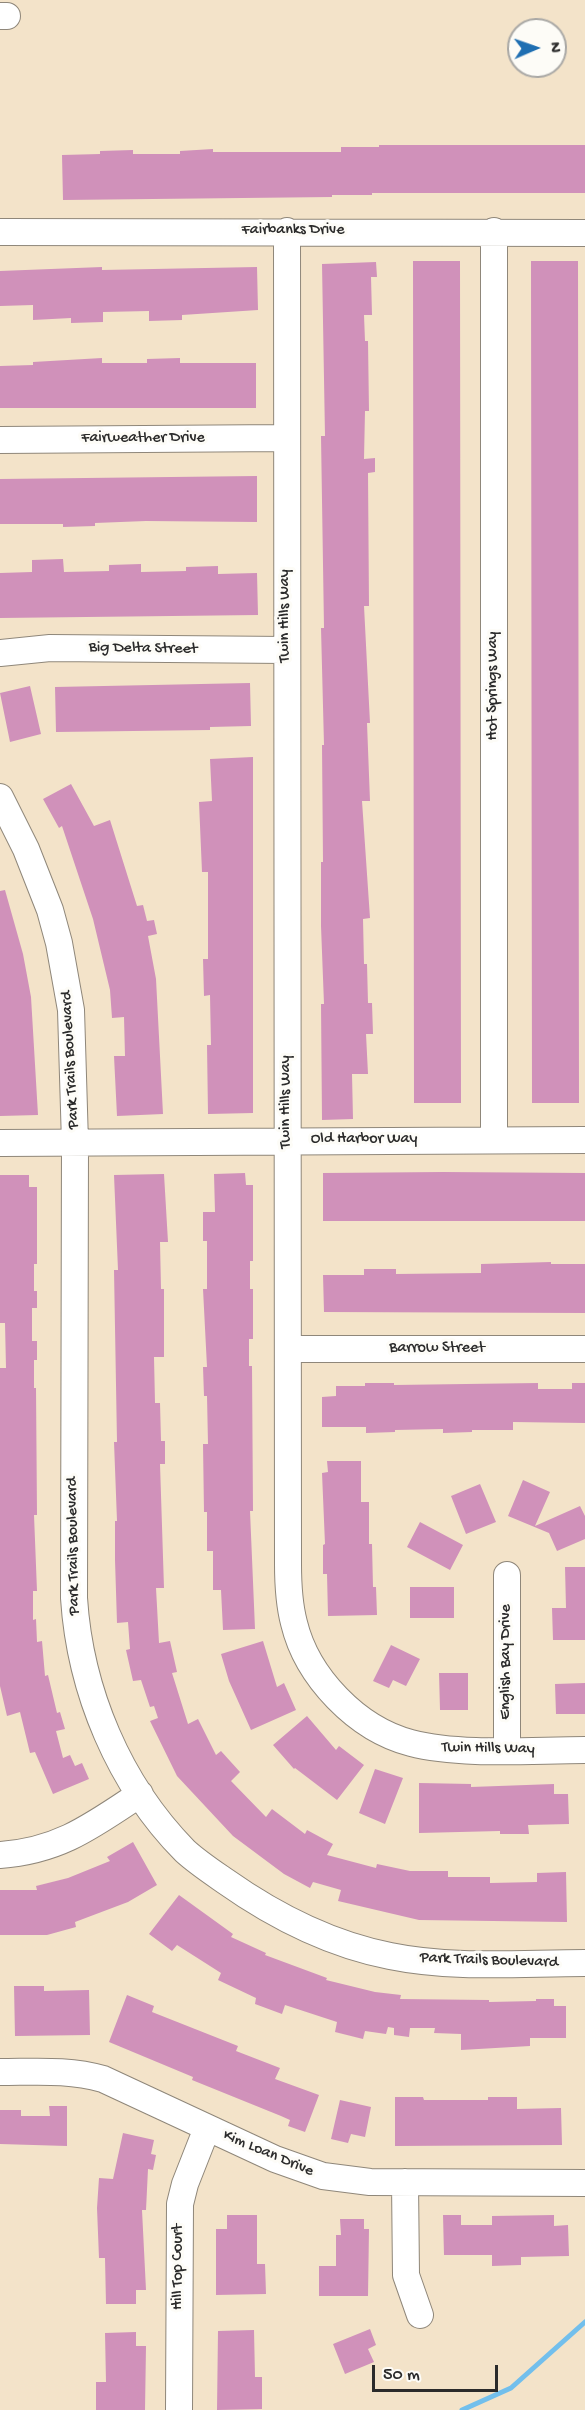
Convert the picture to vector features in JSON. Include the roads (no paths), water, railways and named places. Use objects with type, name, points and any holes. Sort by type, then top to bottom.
[{"type":"street","name":"Twin Hills Way","points":[[287,231],[288,1585],[294,1625],[311,1664],[346,1706],[377,1728],[409,1743],[442,1749],[585,1750]]},
{"type":"street","name":"Hot Springs Way","points":[[494,231],[494,1140]]},
{"type":"street","name":"Fairbanks Drive","points":[[0,232],[585,232]]},
{"type":"street","name":"Fairweather Drive","points":[[0,441],[286,438]]},
{"type":"street","name":"Big Delta Street","points":[[0,653],[51,648],[286,650]]},
{"type":"street","name":"Park Trails Boulevard","points":[[0,797],[39,878],[59,943],[71,1011],[75,1143],[72,1573],[75,1623],[82,1661],[106,1733],[140,1794],[164,1827],[187,1852],[213,1873],[266,1909],[325,1938],[392,1957],[451,1963],[585,1963]]},
{"type":"street","name":"Old Harbor Way","points":[[0,1143],[585,1140]]},
{"type":"street","name":"Barrow Street","points":[[288,1348],[585,1348]]},
{"type":"street","name":"English Bay Drive","points":[[507,1575],[507,1750]]},
{"type":"street","points":[[0,1855],[46,1848],[69,1839],[140,1794]]},
{"type":"street","name":"Kim Loan Drive","points":[[0,2072],[83,2073],[120,2086],[298,2169],[348,2181],[585,2182]]},
{"type":"street","name":"Hill Top Court","points":[[179,2410],[178,2226],[180,2204],[185,2184],[207,2128]]},
{"type":"street","points":[[405,2182],[406,2275],[420,2315]]},
{"type":"waterway","points":[[462,2410],[511,2388],[585,2322]]}]
